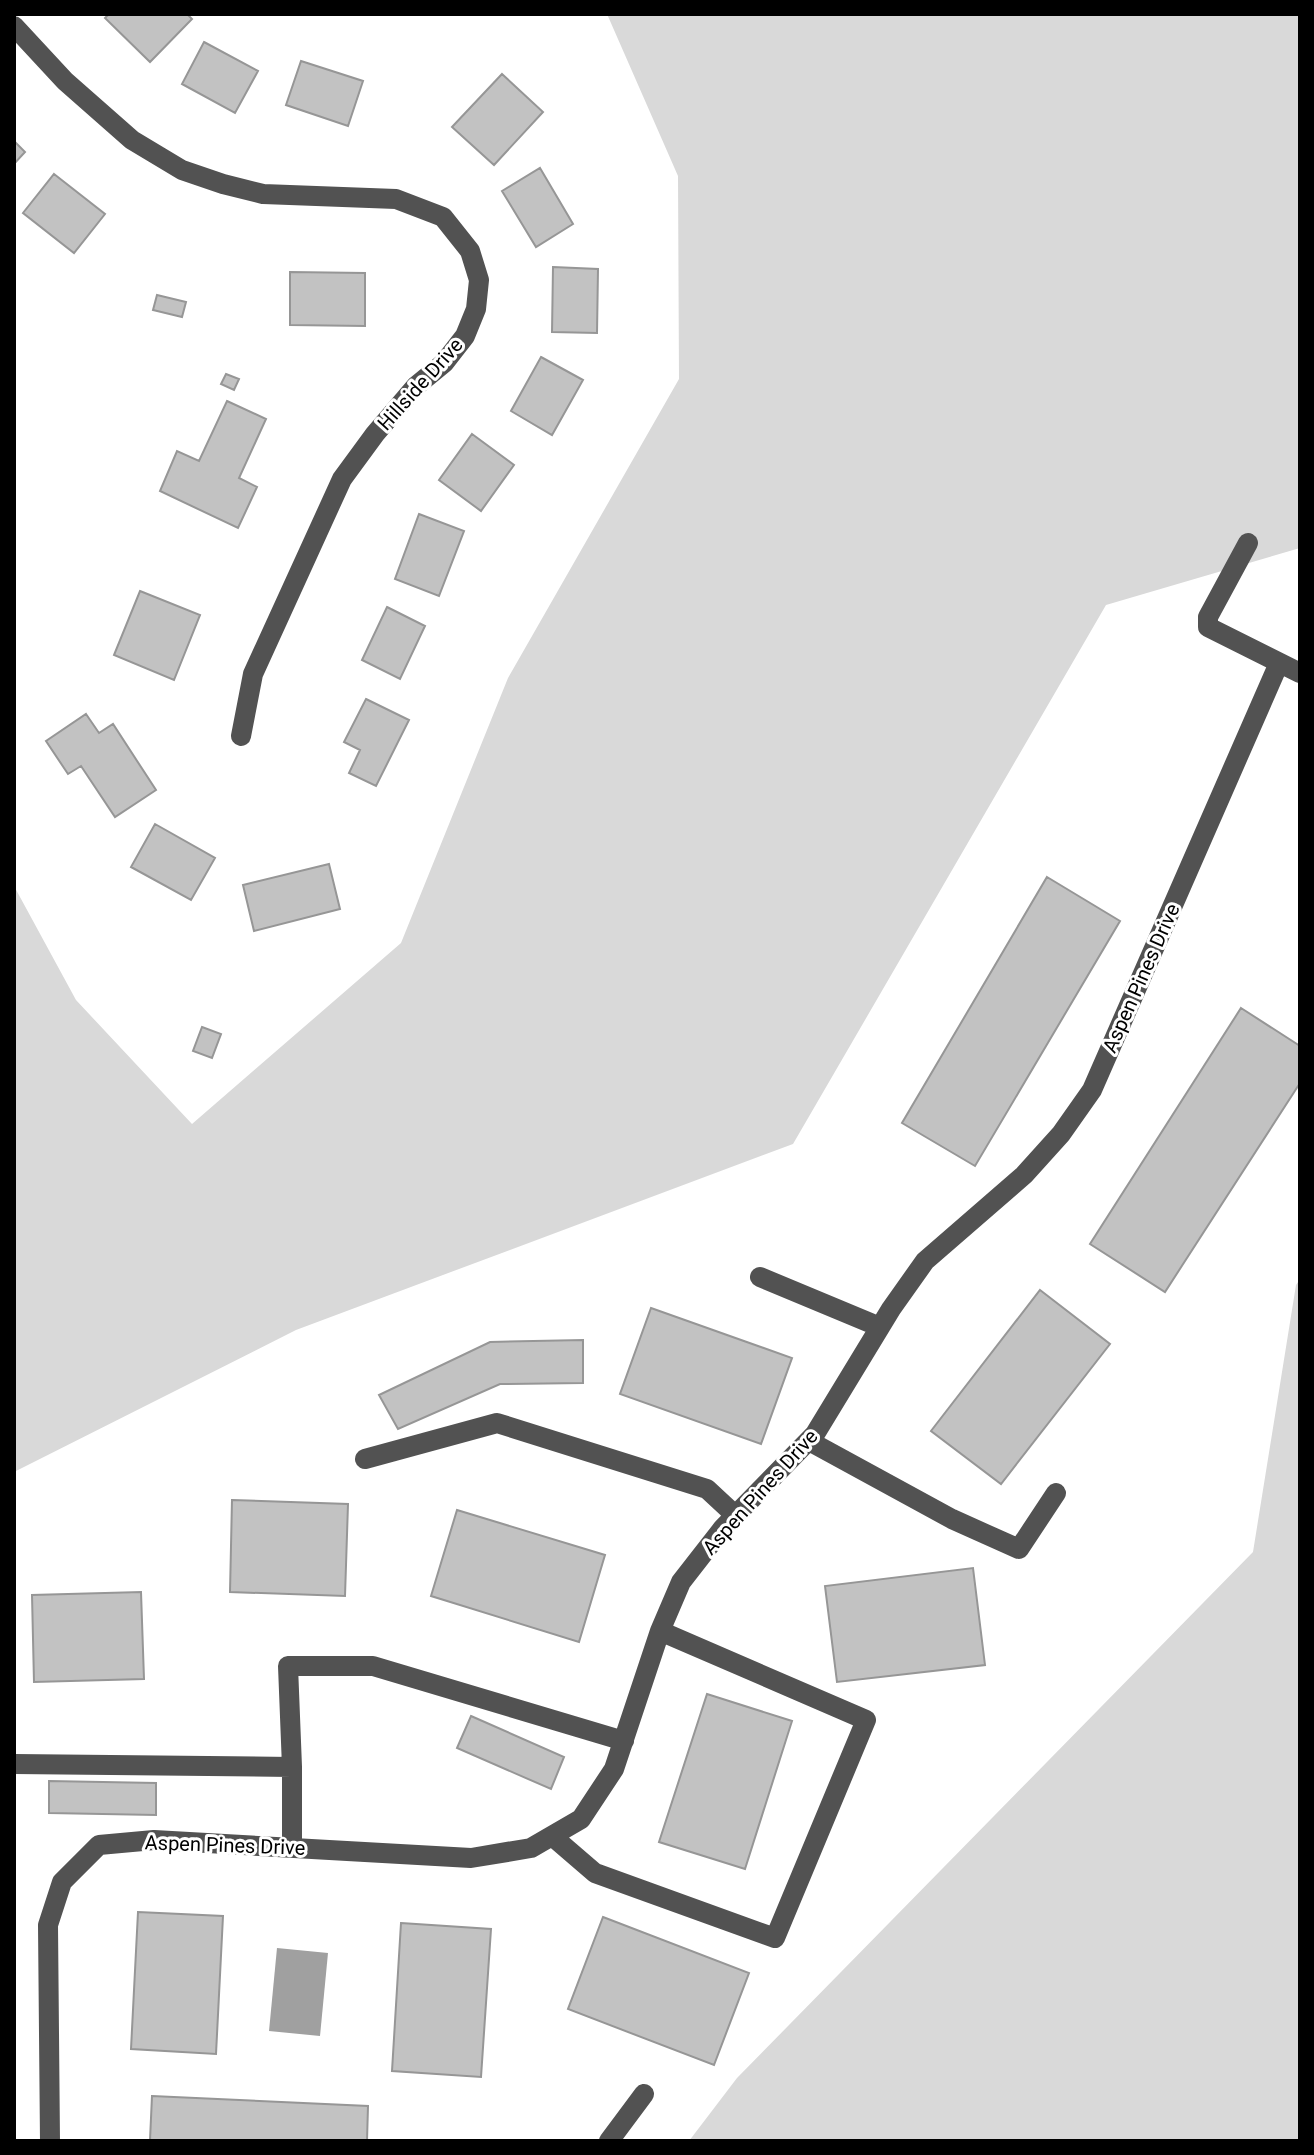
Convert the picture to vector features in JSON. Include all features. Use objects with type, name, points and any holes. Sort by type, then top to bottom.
[{"type":"street","name":"Hillside Drive","points":[[14,26],[65,81],[132,140],[182,170],[263,194],[396,199],[409,203],[443,217],[470,251],[475,266],[479,280],[476,309],[465,336],[444,363],[416,386],[342,479],[253,674],[241,736]]},
{"type":"street","points":[[1248,543],[1208,617],[1208,627],[1300,673]]},
{"type":"street","name":"Aspen Pines Drive","points":[[50,2141],[48,1925],[62,1882],[99,1845],[154,1840],[471,1858],[531,1848],[581,1819],[614,1769],[660,1631],[681,1582],[723,1528],[815,1434],[880,1327],[925,1261],[1024,1175],[1061,1134],[1092,1090],[1279,663]]},
{"type":"street","points":[[760,1277],[880,1327]]},
{"type":"street","points":[[365,1459],[497,1423],[707,1489],[735,1515]]},
{"type":"street","points":[[809,1441],[952,1519],[1019,1549],[1056,1493]]},
{"type":"street","points":[[552,1836],[595,1873],[775,1938],[866,1720],[660,1631]]},
{"type":"street","points":[[292,1848],[288,1666],[373,1666],[624,1741]]},
{"type":"street","points":[[14,1764],[292,1767]]},
{"type":"street","points":[[609,2141],[644,2094]]},
{"type":"shaded area","points":[[607,14],[1300,14],[1300,548],[1106,605],[793,1144],[296,1330],[14,1472],[14,886],[76,1000],[192,1124],[401,943],[508,678],[679,379],[678,176]]},
{"type":"shaded area","points":[[1300,1279],[1300,2141],[689,2141],[737,2078],[1253,1552],[1296,1285]]},
{"type":"shaded area","points":[[277,1948],[328,1953],[320,2036],[269,2031]]},
{"type":"building","points":[[109,14],[187,14],[192,19],[150,62],[105,18]]},
{"type":"building","points":[[204,42],[258,71],[235,113],[182,84]]},
{"type":"building","points":[[301,61],[363,81],[348,126],[286,105]]},
{"type":"building","points":[[502,74],[543,112],[494,165],[452,127]]},
{"type":"building","points":[[14,141],[25,152],[14,164]]},
{"type":"building","points":[[540,168],[573,224],[536,247],[502,191]]},
{"type":"building","points":[[54,174],[105,214],[74,253],[23,213]]},
{"type":"building","points":[[553,267],[598,269],[597,333],[552,332]]},
{"type":"building","points":[[290,272],[365,273],[365,326],[290,325]]},
{"type":"building","points":[[157,295],[186,302],[182,317],[153,310]]},
{"type":"building","points":[[541,357],[583,380],[552,435],[511,411]]},
{"type":"building","points":[[226,374],[239,379],[234,390],[221,384]]},
{"type":"building","points":[[227,401],[266,419],[239,478],[257,487],[238,528],[160,491],[177,451],[199,461]]},
{"type":"building","points":[[472,434],[514,465],[481,511],[439,480]]},
{"type":"building","points":[[419,514],[464,531],[439,596],[395,579]]},
{"type":"building","points":[[140,591],[200,615],[174,680],[114,655]]},
{"type":"building","points":[[387,607],[425,626],[400,679],[362,660]]},
{"type":"building","points":[[366,699],[409,720],[376,786],[349,773],[360,750],[344,742]]},
{"type":"building","points":[[86,714],[99,733],[113,724],[156,790],[115,817],[81,766],[68,774],[46,741]]},
{"type":"building","points":[[155,824],[215,858],[191,900],[131,867]]},
{"type":"building","points":[[329,864],[340,909],[254,931],[243,885]]},
{"type":"building","points":[[1047,877],[1120,921],[975,1166],[902,1123]]},
{"type":"building","points":[[1241,1008],[1300,1046],[1300,1083],[1165,1292],[1090,1244]]},
{"type":"building","points":[[202,1027],[221,1034],[212,1058],[193,1051]]},
{"type":"building","points":[[1040,1290],[1110,1344],[1001,1484],[931,1431]]},
{"type":"building","points":[[651,1308],[792,1358],[761,1444],[620,1394]]},
{"type":"building","points":[[583,1340],[583,1383],[500,1384],[398,1429],[379,1395],[490,1342]]},
{"type":"building","points":[[232,1500],[348,1504],[345,1596],[230,1592]]},
{"type":"building","points":[[457,1510],[605,1555],[579,1642],[431,1596]]},
{"type":"building","points":[[973,1568],[985,1665],[837,1682],[825,1586]]},
{"type":"building","points":[[141,1592],[144,1679],[34,1682],[32,1595]]},
{"type":"building","points":[[707,1694],[792,1721],[745,1869],[659,1842]]},
{"type":"building","points":[[471,1716],[564,1757],[551,1789],[457,1748]]},
{"type":"building","points":[[49,1781],[156,1783],[156,1815],[49,1813]]},
{"type":"building","points":[[138,1912],[223,1916],[216,2054],[131,2049]]},
{"type":"building","points":[[603,1917],[749,1973],[714,2065],[568,2009]]},
{"type":"building","points":[[401,1923],[491,1929],[481,2077],[392,2071]]},
{"type":"building","points":[[152,2096],[368,2106],[367,2141],[150,2140]]}]
